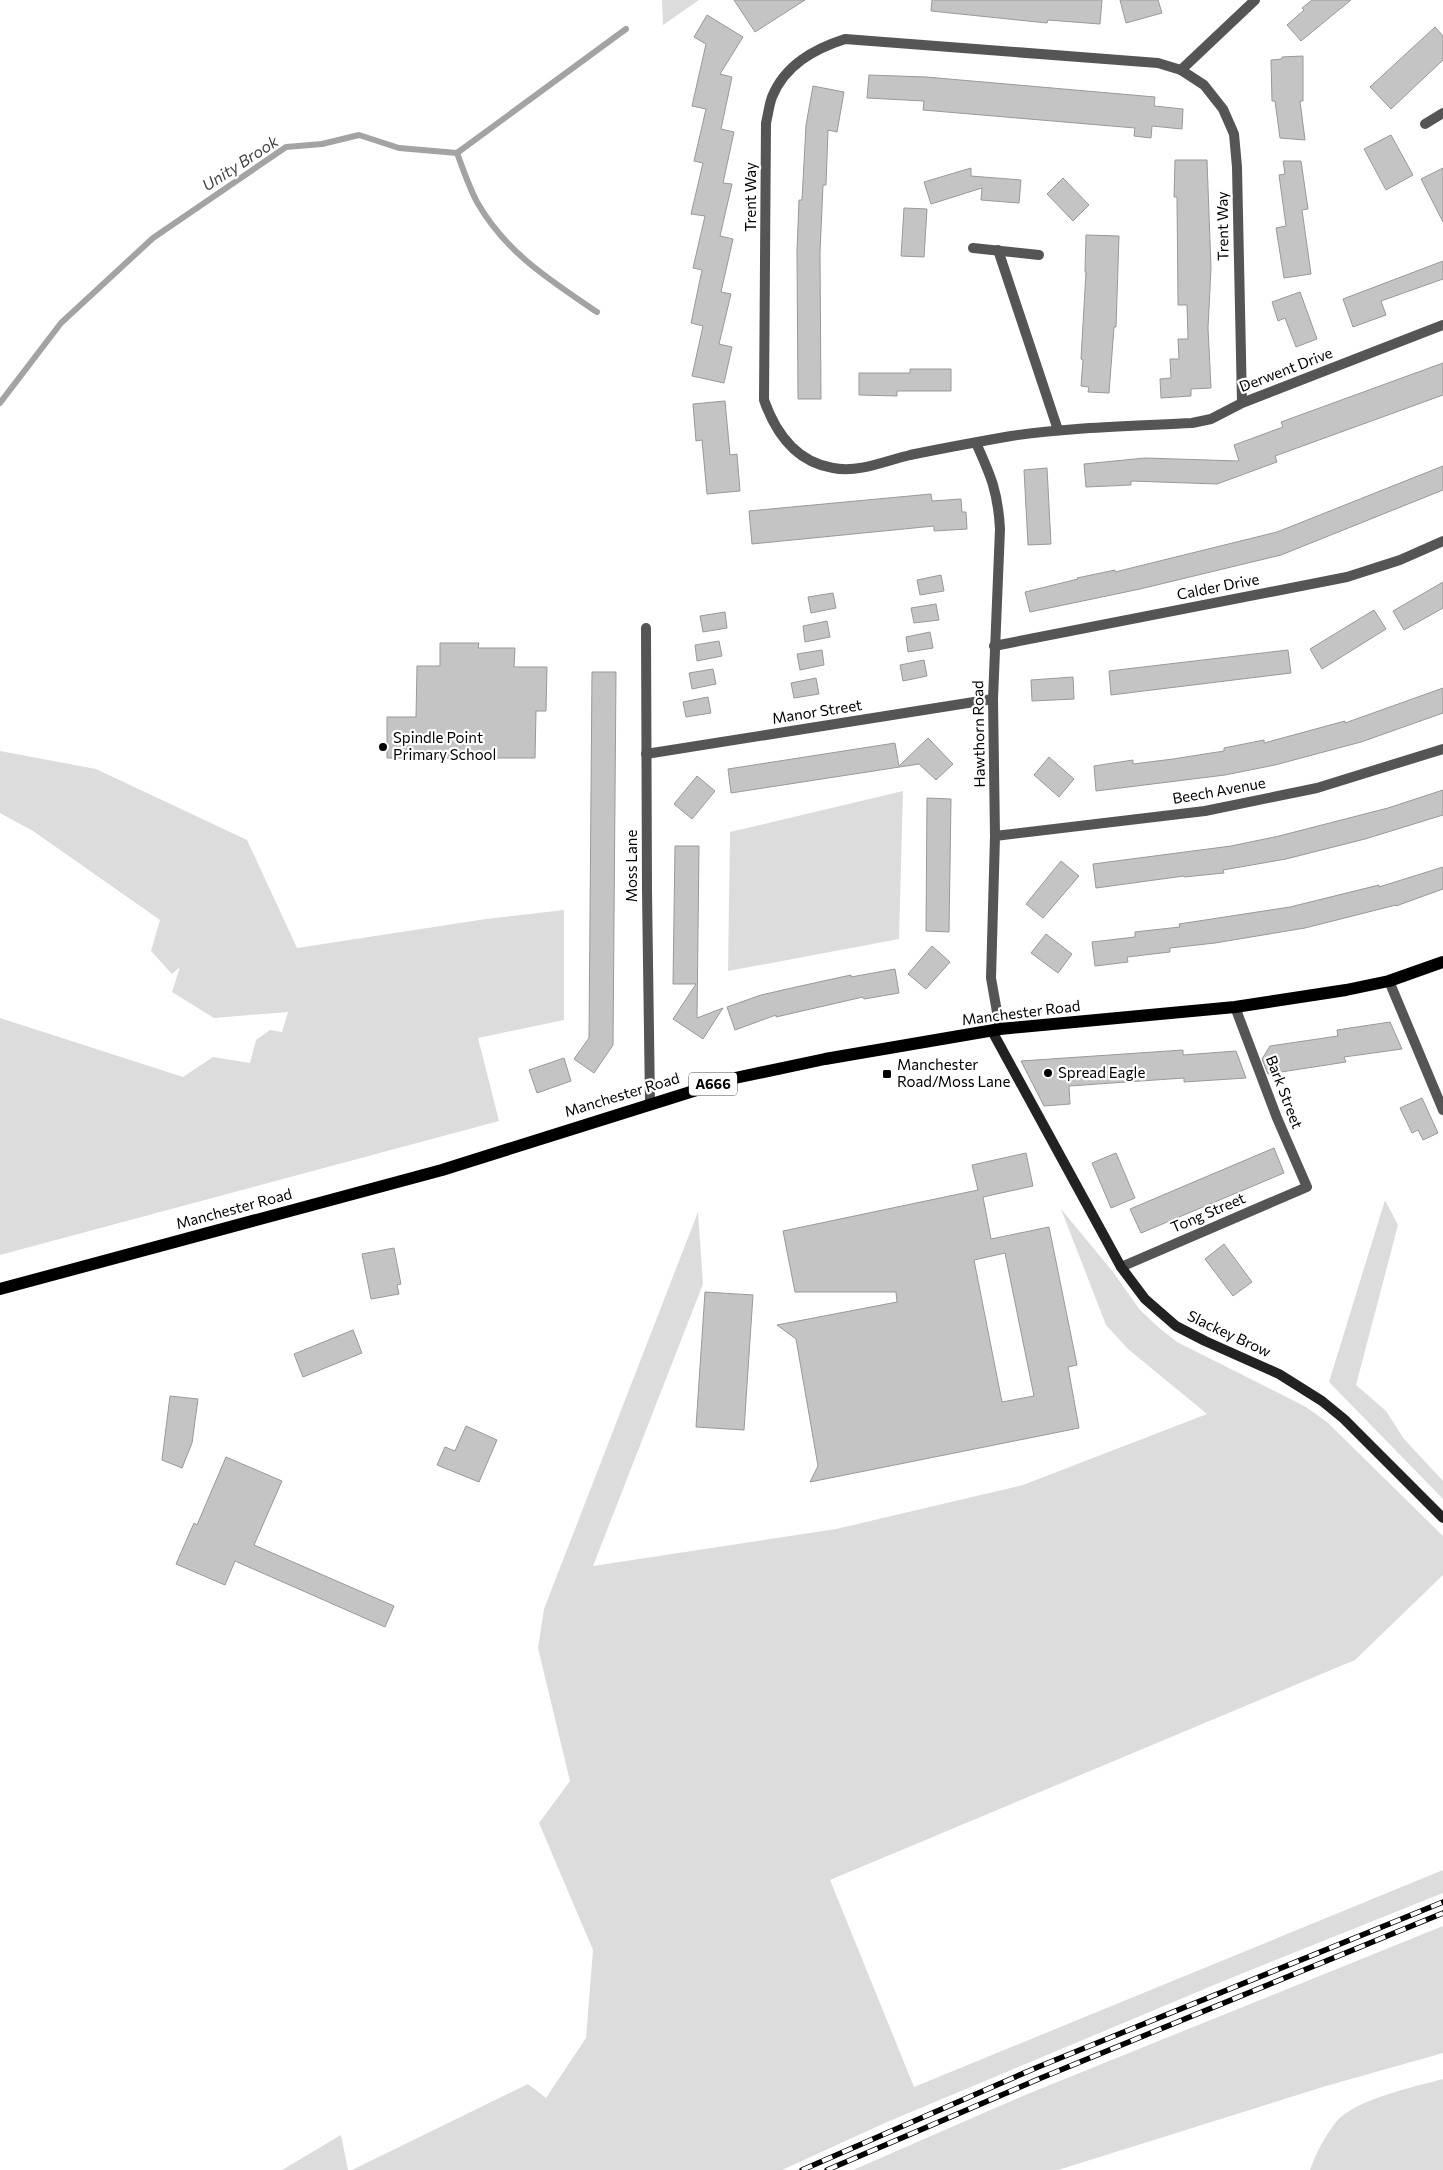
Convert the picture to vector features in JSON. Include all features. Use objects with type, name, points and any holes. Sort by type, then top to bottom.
[{"type":"main road","name":"Manchester Road","points":[[0,1288],[442,1170],[650,1103],[735,1078],[825,1059],[996,1030],[1235,1007],[1346,990],[1389,981],[1443,962]]},
{"type":"street","points":[[1181,70],[1256,0]]},
{"type":"street","name":"Trent Way","points":[[1137,426],[1058,430],[909,456],[853,470],[834,469],[816,464],[798,453],[782,437],[772,421],[764,400],[766,123],[772,97],[785,75],[802,58],[821,47],[845,39],[1158,63],[1181,70],[1204,85],[1223,109],[1234,134],[1237,167],[1242,403]]},
{"type":"street","points":[[1425,124],[1443,113]]},
{"type":"street","points":[[973,248],[1038,255]]},
{"type":"street","points":[[998,250],[1058,430]]},
{"type":"street","name":"Derwent Drive","points":[[1137,426],[1192,423],[1211,419],[1242,403],[1443,325]]},
{"type":"street","name":"Hawthorn Road","points":[[976,443],[991,475],[998,501],[1000,529],[993,699],[995,836],[991,978],[996,1030]]},
{"type":"street","name":"Calder Drive","points":[[994,646],[1347,578],[1400,560],[1443,541]]},
{"type":"street","name":"Moss Lane","points":[[646,628],[650,1103]]},
{"type":"street","name":"Manor Street","points":[[646,754],[993,699]]},
{"type":"street","name":"Beech Avenue","points":[[995,836],[1205,811],[1317,788],[1443,749]]},
{"type":"street","points":[[1389,981],[1443,1110]]},
{"type":"street","name":"Bark Street","points":[[1235,1007],[1277,1118],[1307,1187]]},
{"type":"street","name":"Slackey Brow","points":[[996,1030],[1121,1267],[1145,1299],[1176,1326],[1197,1338],[1279,1374],[1322,1400],[1344,1419],[1443,1518]]},
{"type":"street","name":"Tong Street","points":[[1121,1267],[1307,1187]]},
{"type":"shaded area","points":[[662,0],[699,0],[663,25]]},
{"type":"shaded area","points":[[0,751],[96,769],[247,840],[297,948],[486,919],[564,910],[564,1020],[478,1038],[499,1121],[0,1255],[0,1018],[183,1077],[213,1057],[250,1063],[256,1040],[270,1030],[282,1032],[288,1012],[214,1018],[172,992],[180,967],[172,974],[151,951],[160,920],[33,831],[0,813]]},
{"type":"shaded area","points":[[903,791],[899,939],[728,971],[730,832]]},
{"type":"shaded area","points":[[1385,1200],[1398,1225],[1356,1385],[1386,1411],[1404,1439],[1443,1481],[1443,1499],[1329,1382]]},
{"type":"shaded area","points":[[1061,1209],[1113,1272],[1140,1310],[1158,1327],[1177,1342],[1306,1407],[1327,1422],[1443,1536],[1443,1575],[1355,1660],[830,1880],[914,2087],[1443,1870],[1443,1893],[1226,1980],[887,2122],[782,2170],[352,2170],[528,2084],[546,2098],[586,2038],[593,1950],[539,1823],[570,1781],[538,1648],[544,1609],[698,1212],[703,1284],[593,1566],[836,1529],[1023,1485],[1207,1414],[1128,1349],[1106,1325]]},
{"type":"shaded area","points":[[1443,1926],[1443,2053],[1326,2086],[1058,2170],[853,2170],[1025,2095]]},
{"type":"shaded area","points":[[1443,2079],[1443,2170],[1310,2170],[1328,2133],[1345,2114],[1371,2100]]},
{"type":"shaded area","points":[[341,2135],[348,2170],[282,2170]]},
{"type":"building","points":[[734,0],[805,0],[755,32]]},
{"type":"building","points":[[932,0],[1102,0],[1100,24],[1048,20],[1047,23],[931,11]]},
{"type":"building","points":[[1120,0],[1158,0],[1162,13],[1126,23]]},
{"type":"building","points":[[1312,0],[1351,0],[1301,41],[1287,25]]},
{"type":"building","points":[[707,15],[743,37],[720,74],[732,77],[721,129],[734,132],[723,183],[732,184],[720,236],[733,239],[721,292],[731,294],[719,344],[732,347],[724,383],[692,376],[703,326],[691,323],[702,270],[693,268],[705,216],[691,214],[703,163],[694,161],[706,109],[692,106],[706,44],[694,37]]},
{"type":"building","points":[[1435,27],[1443,36],[1443,60],[1391,109],[1370,87]]},
{"type":"building","points":[[1303,56],[1303,101],[1300,101],[1305,140],[1280,138],[1275,101],[1272,101],[1271,60],[1282,59],[1282,57]]},
{"type":"building","points":[[869,75],[926,77],[1155,97],[1154,106],[1183,109],[1182,129],[1152,126],[1151,138],[1134,136],[1135,128],[923,110],[924,101],[867,98]]},
{"type":"building","points":[[813,86],[844,92],[837,132],[828,130],[826,185],[823,185],[820,252],[821,399],[798,399],[797,251],[799,200],[802,200],[806,125]]},
{"type":"building","points":[[1391,135],[1413,175],[1386,190],[1364,149]]},
{"type":"building","points":[[1175,160],[1207,160],[1211,268],[1208,328],[1211,388],[1191,389],[1191,396],[1161,398],[1160,379],[1171,378],[1170,359],[1179,359],[1178,339],[1188,339],[1187,305],[1178,305],[1177,197],[1174,197]]},
{"type":"building","points":[[1283,161],[1301,161],[1308,209],[1302,210],[1311,274],[1284,278],[1276,228],[1286,226],[1279,175],[1285,174]]},
{"type":"building","points":[[971,168],[971,176],[1021,180],[1019,203],[981,200],[982,188],[931,204],[924,182]]},
{"type":"building","points":[[1443,168],[1443,222],[1421,179]]},
{"type":"building","points":[[1063,178],[1089,205],[1073,221],[1047,194]]},
{"type":"building","points":[[904,208],[927,209],[924,257],[901,256]]},
{"type":"building","points":[[1086,235],[1119,236],[1116,327],[1114,327],[1109,393],[1088,392],[1089,387],[1081,386]]},
{"type":"building","points":[[1443,261],[1443,279],[1381,301],[1386,315],[1353,327],[1343,299]]},
{"type":"building","points":[[1300,292],[1317,339],[1296,347],[1285,318],[1278,321],[1272,302]]},
{"type":"building","points":[[1443,363],[1443,395],[1275,456],[1277,462],[1217,484],[1131,481],[1131,485],[1086,487],[1084,464],[1145,458],[1239,461],[1234,445],[1283,427],[1281,422]]},
{"type":"building","points":[[910,369],[951,369],[951,391],[897,391],[897,396],[859,395],[859,373],[910,373]]},
{"type":"building","points":[[725,401],[730,455],[737,454],[740,491],[707,494],[702,440],[696,441],[693,404]]},
{"type":"building","points":[[1443,466],[1443,490],[1281,555],[1140,589],[1030,612],[1025,592],[1077,578],[1115,570],[1115,572],[1277,532]]},
{"type":"building","points":[[1047,468],[1051,544],[1028,545],[1024,470]]},
{"type":"building","points":[[931,494],[932,501],[961,499],[962,512],[966,512],[967,529],[934,531],[934,526],[752,544],[749,511]]},
{"type":"building","points":[[941,575],[944,591],[920,595],[917,580]]},
{"type":"building","points":[[1443,582],[1443,608],[1404,630],[1393,611]]},
{"type":"building","points":[[833,593],[836,608],[811,613],[808,597]]},
{"type":"building","points":[[936,604],[939,620],[914,623],[911,608]]},
{"type":"building","points":[[1374,610],[1386,629],[1322,669],[1310,649]]},
{"type":"building","points":[[725,612],[727,628],[703,632],[700,616]]},
{"type":"building","points":[[827,621],[830,637],[805,642],[803,626]]},
{"type":"building","points":[[930,632],[933,648],[908,652],[906,637]]},
{"type":"building","points":[[719,641],[722,656],[697,661],[695,645]]},
{"type":"building","points":[[440,643],[479,643],[478,648],[515,648],[514,667],[547,667],[546,711],[536,711],[535,758],[387,758],[387,717],[416,717],[417,666],[440,666]]},
{"type":"building","points":[[822,650],[824,665],[800,670],[797,654]]},
{"type":"building","points":[[1288,650],[1291,673],[1111,695],[1109,671]]},
{"type":"building","points":[[924,660],[927,676],[903,681],[900,665]]},
{"type":"building","points":[[713,669],[716,684],[692,689],[689,673]]},
{"type":"building","points":[[592,672],[616,672],[613,1045],[594,1073],[574,1059],[589,1038]]},
{"type":"building","points":[[1073,677],[1074,699],[1032,701],[1031,680]]},
{"type":"building","points":[[816,678],[819,694],[794,698],[791,683]]},
{"type":"building","points":[[1443,688],[1443,713],[1361,742],[1275,765],[1225,775],[1096,791],[1094,766],[1133,760],[1133,764],[1173,759],[1224,751],[1224,748],[1264,740],[1264,743],[1345,721],[1345,723]]},
{"type":"building","points":[[708,697],[711,713],[686,717],[683,702]]},
{"type":"building","points":[[928,738],[953,764],[936,780],[919,764],[731,793],[728,769],[895,743],[899,766]]},
{"type":"building","points":[[1049,757],[1074,779],[1059,797],[1034,775]]},
{"type":"building","points":[[697,776],[715,791],[692,819],[674,804]]},
{"type":"building","points":[[1443,790],[1443,815],[1365,839],[1286,859],[1223,870],[1224,873],[1184,876],[1096,888],[1093,864],[1231,846],[1279,836],[1388,808]]},
{"type":"building","points":[[927,798],[951,799],[949,932],[926,931]]},
{"type":"building","points":[[675,846],[699,846],[697,1018],[723,1008],[703,1039],[673,1019],[696,984],[673,984]]},
{"type":"building","points":[[1061,861],[1079,876],[1043,918],[1026,904]]},
{"type":"building","points":[[1443,867],[1443,889],[1396,906],[1305,928],[1215,943],[1170,948],[1170,952],[1127,957],[1128,962],[1095,966],[1092,942],[1135,937],[1135,932],[1180,927],[1179,924],[1290,907],[1379,885],[1379,887]]},
{"type":"building","points":[[1046,934],[1072,954],[1058,973],[1031,953]]},
{"type":"building","points":[[932,946],[950,962],[926,989],[908,974]]},
{"type":"building","points":[[895,969],[899,993],[864,999],[863,997],[776,1017],[776,1015],[735,1030],[727,1007],[761,995],[805,985],[851,975],[851,977]]},
{"type":"building","points":[[1390,1022],[1402,1049],[1344,1057],[1346,1062],[1268,1074],[1262,1059],[1270,1046],[1338,1036],[1337,1030]]},
{"type":"building","points":[[1183,1050],[1183,1055],[1236,1051],[1246,1078],[1184,1082],[1184,1078],[1069,1086],[1070,1104],[1044,1106],[1021,1061]]},
{"type":"building","points":[[564,1058],[571,1081],[537,1093],[529,1070]]},
{"type":"building","points":[[1422,1098],[1438,1133],[1423,1140],[1418,1130],[1412,1133],[1400,1108]]},
{"type":"building","points":[[1274,1148],[1284,1173],[1141,1233],[1130,1209]]},
{"type":"building","points":[[1026,1153],[1033,1186],[983,1197],[991,1239],[1049,1227],[1077,1365],[1068,1367],[1079,1428],[810,1482],[818,1466],[796,1339],[777,1325],[897,1302],[896,1292],[795,1292],[783,1231],[978,1190],[972,1165]],"holes":[[[1005,1253],[1034,1396],[1002,1402],[974,1260]]]},
{"type":"building","points":[[1116,1153],[1135,1198],[1111,1208],[1092,1163]]},
{"type":"building","points":[[1224,1244],[1252,1282],[1233,1296],[1205,1259]]},
{"type":"building","points":[[394,1248],[401,1284],[397,1285],[399,1294],[371,1299],[362,1254]]},
{"type":"building","points":[[705,1292],[753,1295],[744,1430],[696,1427]]},
{"type":"building","points":[[353,1330],[362,1353],[303,1377],[294,1354]]},
{"type":"building","points":[[170,1396],[198,1399],[192,1443],[182,1468],[162,1460]]},
{"type":"building","points":[[466,1426],[497,1440],[479,1482],[437,1465],[445,1447],[455,1451]]},
{"type":"building","points":[[226,1457],[282,1481],[254,1545],[394,1606],[385,1627],[235,1561],[225,1585],[176,1564],[194,1523],[197,1525]]},
{"type":"waterway","name":"Unity Brook","points":[[0,403],[61,323],[153,238],[286,147],[322,144],[359,135],[399,148],[457,153],[626,29]]},
{"type":"waterway","points":[[457,153],[477,202],[501,236],[515,251],[546,277],[597,312]]},
{"type":"railway","points":[[802,2170],[1038,2067],[1443,1902]]},
{"type":"railway","points":[[827,2170],[1041,2078],[1443,1913]]},
{"type":"place","name":"Spindle Point Primary School","points":[[383,747]]},
{"type":"place","name":"Spread Eagle","points":[[1048,1073]]},
{"type":"place","name":"Manchester Road/Moss Lane","points":[[887,1074]]}]
